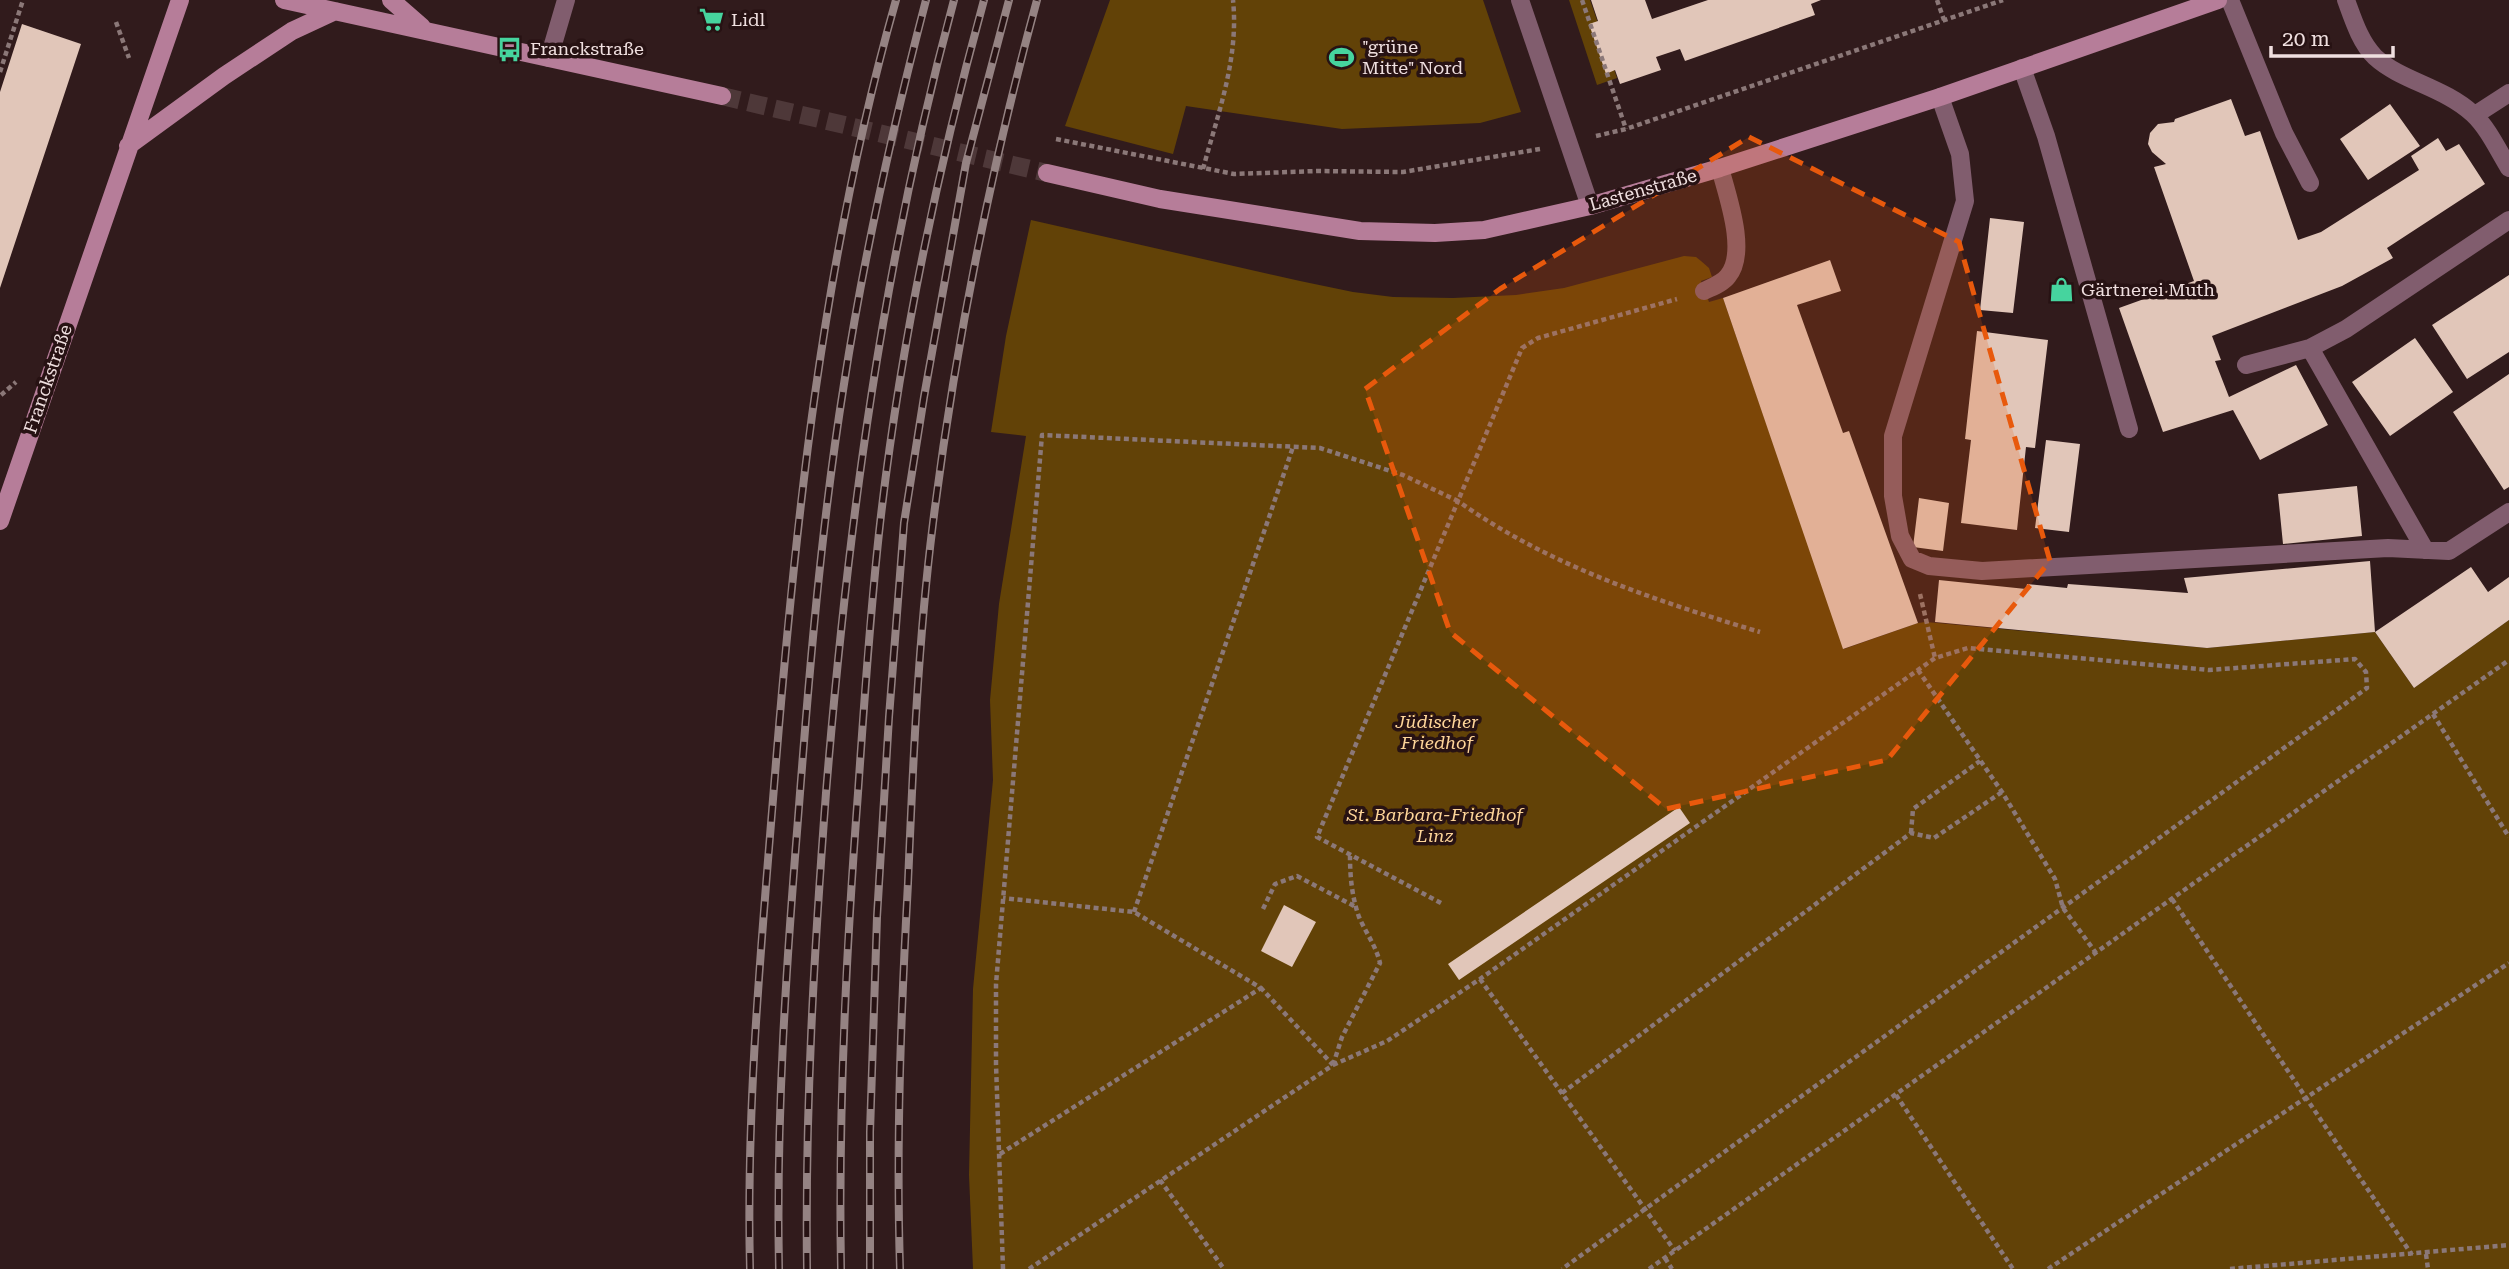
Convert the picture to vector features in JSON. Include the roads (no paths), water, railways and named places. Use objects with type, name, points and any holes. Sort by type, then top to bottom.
[{"type":"main road","name":"Franckstraße","points":[[0,521],[180,0]]},
{"type":"main road","points":[[285,0],[722,96]]},
{"type":"main road","points":[[391,0],[425,29]]},
{"type":"main road","name":"Lastenstraße","points":[[1047,173],[1198,206],[1360,231],[1393,233],[1483,230],[1590,206],[1720,167],[1940,97],[2218,0]]},
{"type":"main road","points":[[128,146],[224,76],[292,31],[335,11]]},
{"type":"street","points":[[549,58],[566,0]]},
{"type":"street","points":[[1520,0],[1590,206]]},
{"type":"street","points":[[2230,0],[2279,122],[2309,183]]},
{"type":"street","points":[[2346,0],[2363,42],[2375,57],[2447,94],[2475,115],[2509,168]]},
{"type":"street","points":[[2022,68],[2046,136],[2129,429]]},
{"type":"street","points":[[2475,115],[2509,93]]},
{"type":"street","points":[[1940,97],[1960,154],[1965,201],[1893,436],[1893,496],[1900,536],[1912,559],[1929,566],[1983,571],[2388,548],[2449,551],[2509,512]]},
{"type":"street","points":[[1704,291],[1727,279],[1734,268],[1737,254],[1736,234],[1720,167]]},
{"type":"street","points":[[2246,365],[2310,348],[2346,329],[2509,220]]},
{"type":"street","points":[[2310,348],[2425,550]]},
{"type":"tunnel","points":[[722,96],[1047,173]]},
{"type":"railway","points":[[750,1269],[752,1088],[760,968],[782,688],[803,489],[831,292],[849,194],[896,0]]},
{"type":"railway","points":[[779,1269],[779,1156],[786,987],[822,546],[836,438],[870,239],[926,0]]},
{"type":"railway","points":[[807,1269],[807,1150],[814,972],[826,793],[845,592],[857,493],[888,295],[907,196],[954,0]]},
{"type":"railway","points":[[841,1269],[842,1090],[847,972],[865,692],[880,524],[898,391],[922,260],[951,129],[984,0]]},
{"type":"railway","points":[[870,1269],[870,1132],[877,917],[904,523],[966,163],[1009,0]]},
{"type":"railway","points":[[900,1269],[899,1124],[903,980],[923,613],[942,457],[963,326],[989,195],[1037,0]]},
{"type":"place","name":"Lidl","points":[[711,20]]},
{"type":"place","name":"Franckstraße","points":[[510,49]]},
{"type":"place","name":"\"grüne Mitte\" Nord","points":[[1342,57]]},
{"type":"place","name":"Gärtnerei Muth","points":[[2061,290]]},
{"type":"park label","name":"Jüdischer Friedhof","points":[[1437,732]]},
{"type":"park label","name":"St. Barbara-Friedhof Linz","points":[[1435,825]]}]
